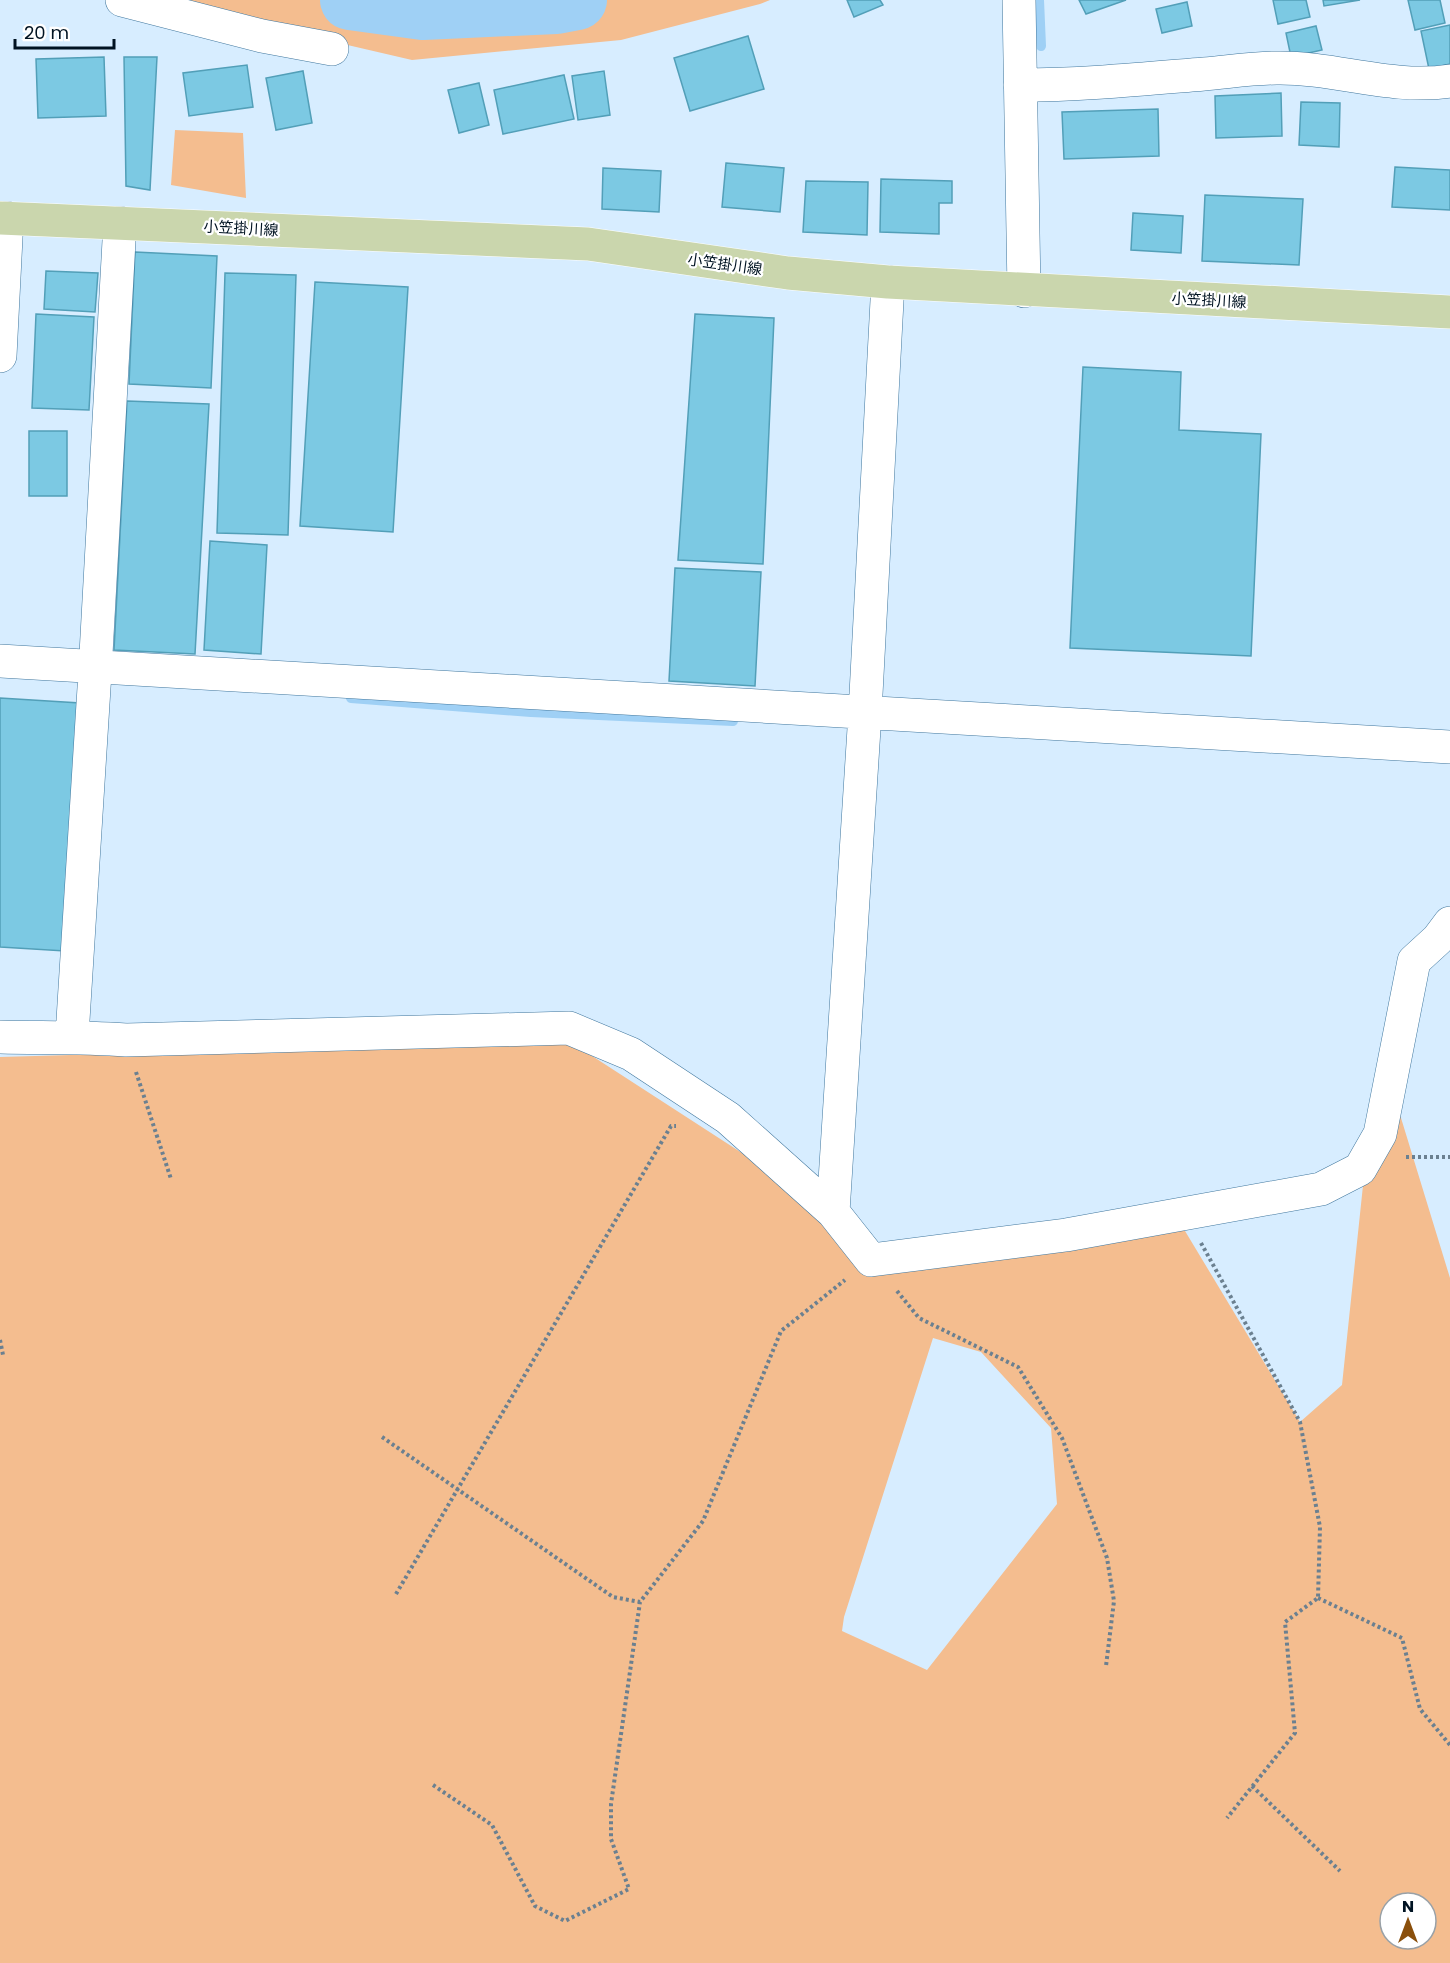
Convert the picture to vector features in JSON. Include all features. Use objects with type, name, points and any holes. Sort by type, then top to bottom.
[{"type":"main road","name":"小笠掛川線","points":[[3,218],[588,244],[788,273],[888,282],[1450,312]]},
{"type":"street","points":[[122,0],[262,36],[332,49]]},
{"type":"street","points":[[1019,0],[1023,291]]},
{"type":"street","points":[[1020,85],[1148,79],[1277,68],[1315,70],[1386,82],[1450,81]]},
{"type":"street","points":[[0,356],[3,218]]},
{"type":"street","points":[[72,1036],[120,223]]},
{"type":"street","points":[[833,1212],[864,728],[888,282]]},
{"type":"street","points":[[0,662],[95,676],[864,728],[1450,747]]},
{"type":"street","points":[[0,1036],[55,1038],[72,1036],[126,1040],[569,1028],[631,1054],[728,1118],[833,1212],[871,1260],[1066,1235],[1321,1189],[1360,1169],[1380,1134],[1414,961],[1438,939],[1450,923]]},
{"type":"path","points":[[126,1040],[171,1179]]},
{"type":"path","points":[[396,1594],[671,1126],[682,1126]]},
{"type":"path","points":[[1185,1213],[1300,1422],[1320,1527],[1318,1598]]},
{"type":"path","points":[[433,1785],[492,1826],[535,1906],[565,1921],[629,1889],[611,1839],[611,1804],[639,1602],[703,1521],[781,1331],[871,1260],[919,1318],[1018,1367],[1062,1438],[1107,1558],[1114,1601],[1106,1666]]},
{"type":"path","points":[[0,1340],[3,1355]]},
{"type":"path","points":[[382,1437],[613,1597],[639,1602]]},
{"type":"path","points":[[1318,1598],[1402,1638],[1420,1709],[1450,1745]]},
{"type":"path","points":[[1227,1818],[1295,1733],[1285,1622],[1318,1598]]},
{"type":"path","points":[[1252,1786],[1341,1871]]},
{"type":"shaded area","points":[[167,0],[770,0],[621,40],[412,60],[223,16]]},
{"type":"shaded area","points":[[175,130],[243,133],[246,198],[171,185]]},
{"type":"shaded area","points":[[569,1041],[833,1212],[870,1276],[1182,1226],[1300,1422],[1342,1385],[1366,1157],[1390,1082],[1450,1278],[1450,1963],[0,1963],[0,1057]],"holes":[[[933,1338],[981,1352],[1051,1428],[1057,1504],[927,1670],[842,1631],[844,1617]]]},
{"type":"building","points":[[847,0],[880,0],[883,5],[854,17]]},
{"type":"building","points":[[1079,0],[1126,0],[1086,14]]},
{"type":"building","points":[[1273,0],[1306,0],[1310,17],[1278,24]]},
{"type":"building","points":[[1323,0],[1360,0],[1324,6]]},
{"type":"building","points":[[1408,0],[1440,0],[1445,23],[1415,30]]},
{"type":"building","points":[[1187,2],[1192,26],[1162,33],[1156,9]]},
{"type":"building","points":[[1450,25],[1450,64],[1429,69],[1421,31]]},
{"type":"building","points":[[1316,26],[1322,50],[1291,57],[1286,33]]},
{"type":"building","points":[[748,36],[764,89],[690,111],[674,58]]},
{"type":"building","points":[[104,57],[106,116],[38,118],[36,59]]},
{"type":"building","points":[[124,57],[157,57],[150,190],[126,186]]},
{"type":"building","points":[[247,65],[253,107],[189,116],[183,73]]},
{"type":"building","points":[[303,71],[312,123],[276,130],[266,78]]},
{"type":"building","points":[[604,71],[610,115],[578,120],[572,76]]},
{"type":"building","points":[[564,75],[574,119],[503,134],[494,90]]},
{"type":"building","points":[[479,83],[489,125],[459,133],[448,90]]},
{"type":"building","points":[[1281,93],[1282,136],[1216,138],[1215,96]]},
{"type":"building","points":[[1301,102],[1340,103],[1339,147],[1299,145]]},
{"type":"building","points":[[1158,109],[1159,156],[1064,159],[1062,112]]},
{"type":"building","points":[[726,163],[784,168],[780,212],[722,207]]},
{"type":"building","points":[[1395,167],[1450,170],[1450,210],[1392,207]]},
{"type":"building","points":[[603,168],[661,171],[659,212],[602,209]]},
{"type":"building","points":[[881,179],[952,181],[952,203],[939,203],[939,234],[880,232]]},
{"type":"building","points":[[806,181],[868,182],[867,235],[803,232]]},
{"type":"building","points":[[1205,195],[1303,199],[1299,265],[1202,261]]},
{"type":"building","points":[[1133,213],[1183,216],[1181,253],[1131,250]]},
{"type":"building","points":[[135,252],[217,256],[211,388],[129,384]]},
{"type":"building","points":[[46,271],[98,273],[95,312],[44,309]]},
{"type":"building","points":[[225,273],[296,275],[288,535],[217,533]]},
{"type":"building","points":[[315,282],[408,287],[393,532],[300,526]]},
{"type":"building","points":[[36,314],[94,317],[89,410],[32,408]]},
{"type":"building","points":[[695,314],[774,318],[763,564],[678,560]]},
{"type":"building","points":[[1083,367],[1181,372],[1179,430],[1261,434],[1251,656],[1070,648]]},
{"type":"building","points":[[127,401],[209,404],[195,654],[114,650]]},
{"type":"building","points":[[29,431],[67,431],[67,496],[29,496]]},
{"type":"building","points":[[210,541],[267,545],[261,654],[204,650]]},
{"type":"building","points":[[675,568],[761,572],[755,686],[669,681]]},
{"type":"building","points":[[0,698],[80,703],[65,951],[0,947]]},
{"type":"waterway","points":[[350,0],[423,10],[556,4],[577,0]]},
{"type":"waterway","points":[[1039,0],[1041,46]]},
{"type":"waterway","points":[[351,698],[531,712],[733,721]]}]
